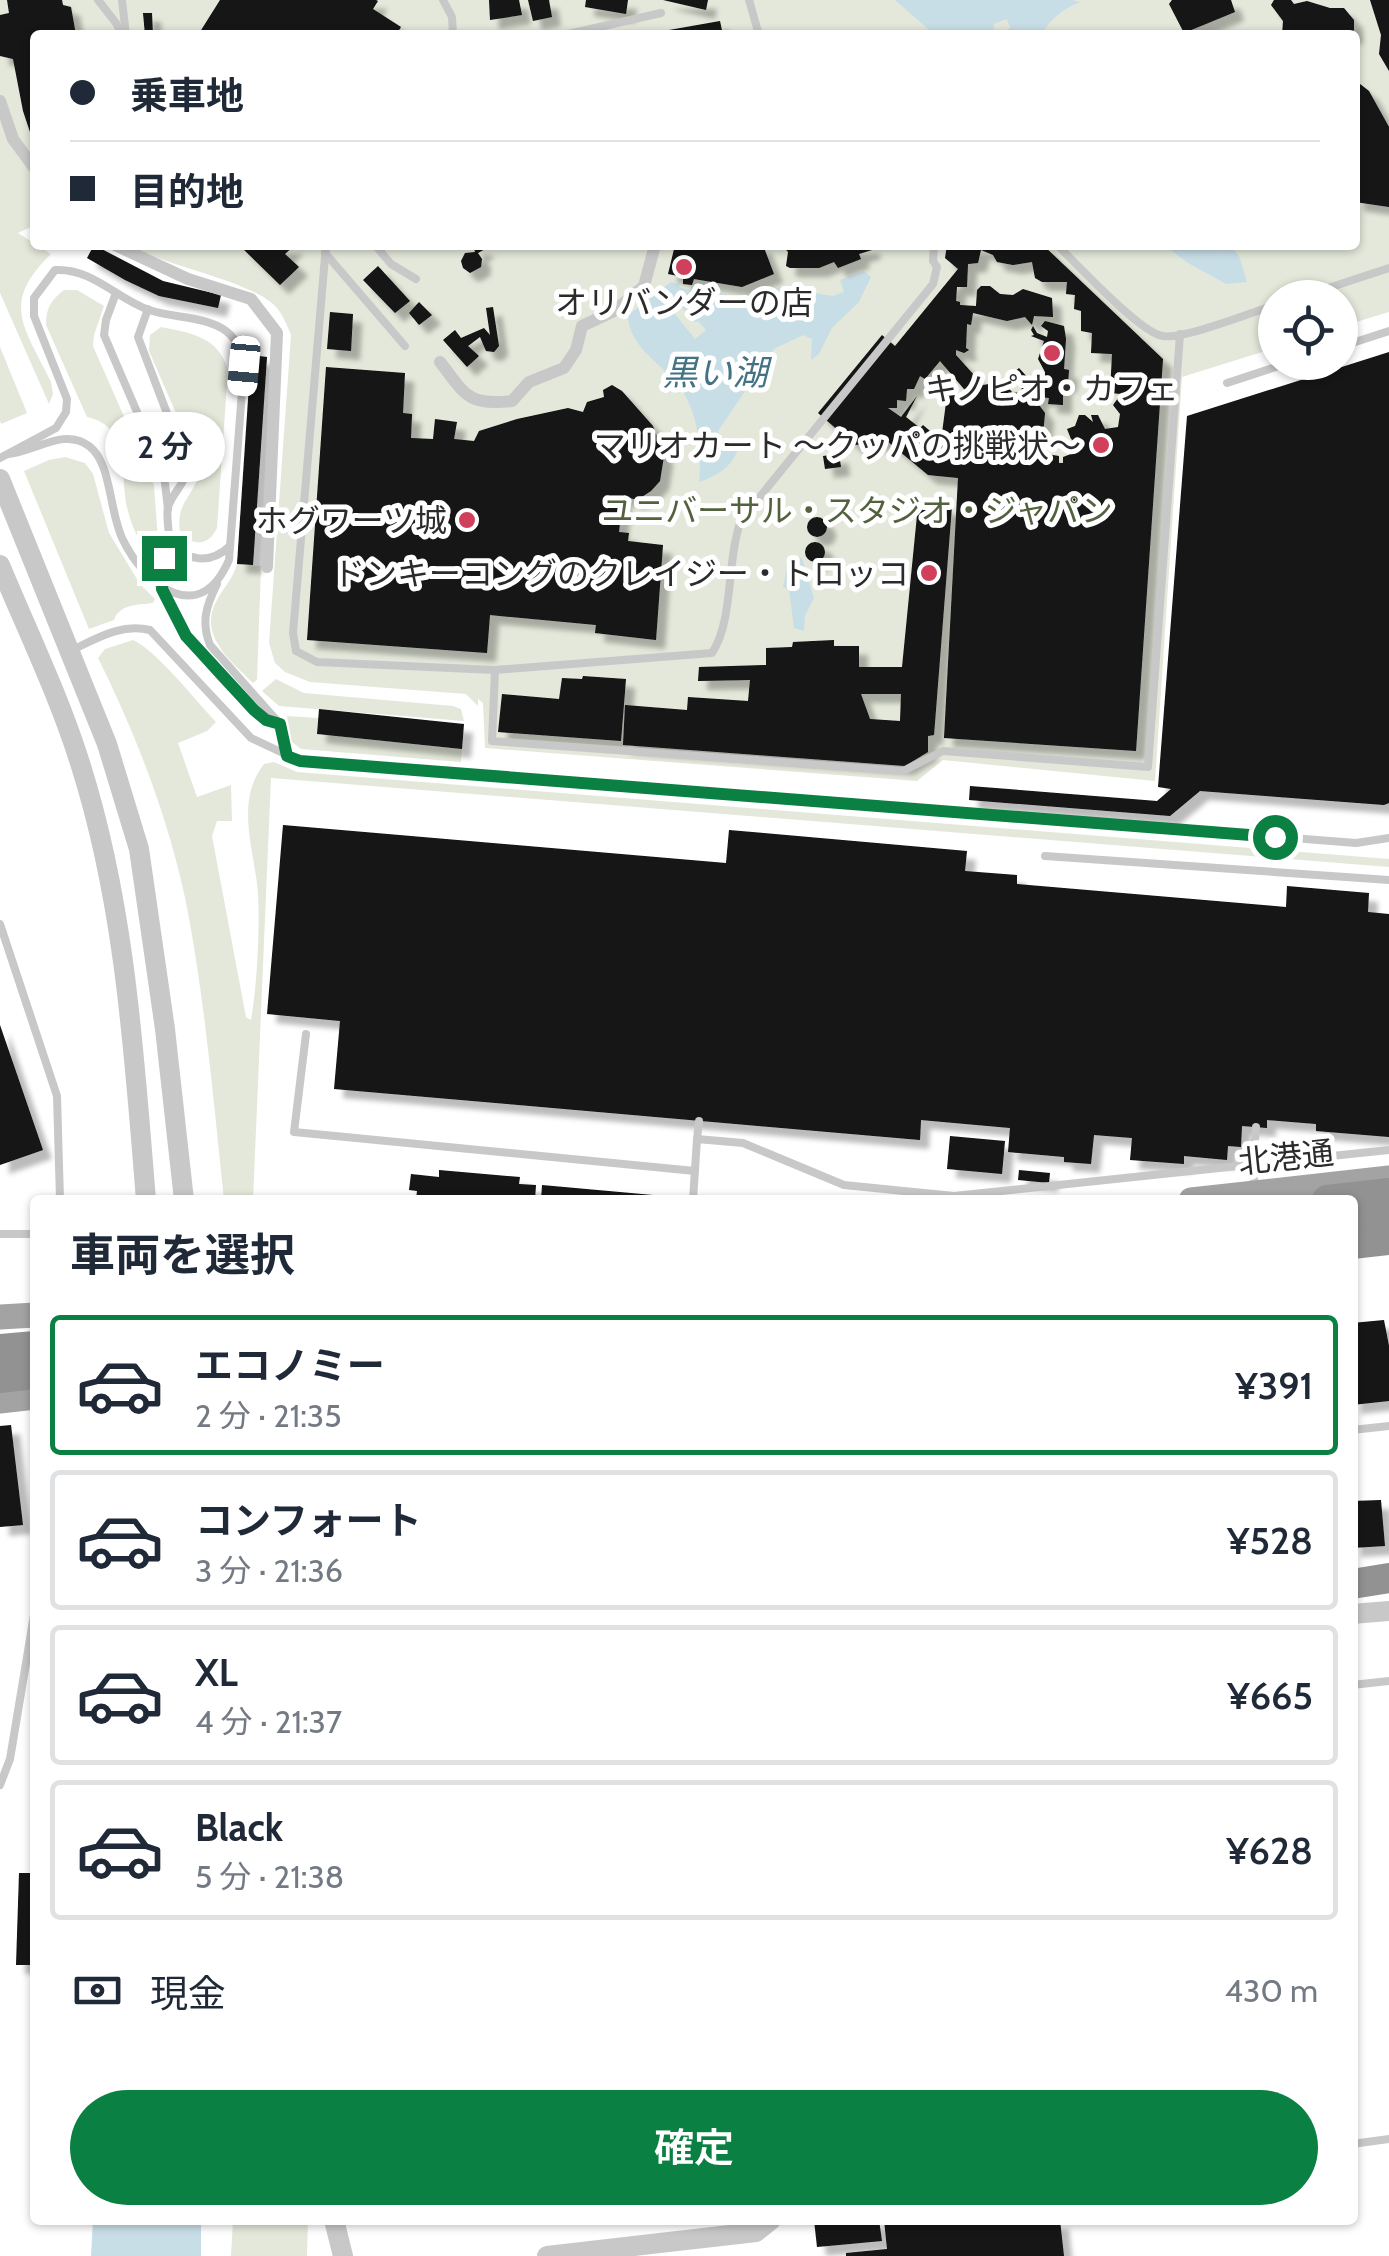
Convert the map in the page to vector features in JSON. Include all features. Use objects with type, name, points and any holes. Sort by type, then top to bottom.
[{"type":"highway","points":[[1358,1196],[1389,1192]]},
{"type":"highway","points":[[1358,1219],[1389,1216]]},
{"type":"highway","points":[[1358,1243],[1389,1240]]},
{"type":"highway","points":[[0,1349],[30,1346]]},
{"type":"highway","points":[[0,1378],[30,1375]]},
{"type":"highway","points":[[1358,1579],[1389,1576]]},
{"type":"main road","name":"北港通","points":[[1237,1195],[1389,1178]]},
{"type":"main road","points":[[1358,1255],[1389,1252]]},
{"type":"main road","points":[[0,1317],[30,1315]]},
{"type":"main road","points":[[0,1401],[30,1398]]},
{"type":"street","points":[[0,101],[13,139],[30,162]]},
{"type":"street","points":[[126,250],[188,279],[251,299],[277,332],[267,566]]},
{"type":"street","points":[[440,362],[466,396],[485,404],[512,400],[529,382],[564,368],[576,350],[582,326],[614,312],[644,286],[655,250]]},
{"type":"street","points":[[0,480],[107,744],[139,849],[183,1195]]},
{"type":"street","points":[[0,565],[80,762],[104,850],[122,952],[146,1195]]},
{"type":"street","points":[[1358,1614],[1389,1611]]},
{"type":"street","points":[[335,2225],[343,2256]]},
{"type":"street","points":[[548,2256],[756,2232],[765,2225]]},
{"type":"lane","points":[[98,0],[121,30]]},
{"type":"lane","points":[[122,0],[124,30]]},
{"type":"lane","points":[[444,0],[453,30]]},
{"type":"lane","points":[[749,0],[758,30]]},
{"type":"lane","points":[[586,30],[661,13]]},
{"type":"lane","points":[[326,250],[293,632],[296,650],[317,662],[495,670],[712,652],[722,637],[732,546],[741,520],[933,284],[938,268],[933,261],[934,250]]},
{"type":"lane","points":[[327,250],[405,346]]},
{"type":"lane","points":[[379,250],[391,264],[416,279]]},
{"type":"lane","points":[[1063,250],[1150,332],[1169,337],[1258,310]]},
{"type":"lane","points":[[1353,280],[1389,268]]},
{"type":"lane","points":[[4,456],[56,428],[66,412],[67,399],[34,316],[34,298],[56,270],[72,269],[148,309],[223,328],[237,341],[244,366],[229,560],[205,612],[206,634],[214,654],[280,724],[287,756]]},
{"type":"lane","points":[[116,293],[104,336],[164,475],[169,543],[162,589],[194,648],[254,710],[266,720],[280,724]]},
{"type":"lane","points":[[148,309],[138,337],[187,466],[187,478],[168,509]]},
{"type":"lane","points":[[1358,341],[1389,331]]},
{"type":"lane","points":[[495,670],[492,740],[903,772],[943,751],[1148,768],[1180,334]]},
{"type":"lane","points":[[1227,383],[1258,373]]},
{"type":"lane","points":[[4,456],[27,453],[59,439],[75,439],[88,445],[98,455],[108,478],[112,512],[141,570],[174,595],[196,594],[212,588],[222,576]]},
{"type":"lane","points":[[169,543],[199,560],[214,557],[230,546]]},
{"type":"lane","points":[[70,651],[116,630],[136,626],[150,630],[251,738],[300,761],[1356,844],[1389,838]]},
{"type":"lane","points":[[1045,856],[1389,880]]},
{"type":"lane","points":[[0,924],[57,1096],[60,1195]]},
{"type":"lane","points":[[306,1034],[294,1132],[695,1171]]},
{"type":"lane","points":[[693,1195],[699,1121]]},
{"type":"lane","points":[[1256,1127],[1256,1193]]},
{"type":"lane","points":[[697,1140],[743,1143],[844,1185],[944,1195]]},
{"type":"lane","points":[[964,1195],[1389,1150]]},
{"type":"lane","points":[[0,1234],[30,1234]]},
{"type":"lane","points":[[1358,1429],[1389,1426]]},
{"type":"lane","points":[[0,1785],[10,1760],[30,1639]]},
{"type":"lane","points":[[1358,1685],[1389,1682]]},
{"type":"lane","points":[[1358,2143],[1389,2140]]},
{"type":"green space","name":"ユニバーサル・スタジオ・ジャパン","points":[[0,0],[1389,0],[1389,312],[1358,321],[1358,280],[1258,280],[1258,353],[1182,377],[1155,781],[943,760],[917,781],[485,748],[483,703],[478,699],[478,706],[466,694],[310,682],[285,672],[275,663],[269,643],[291,335],[278,310],[248,289],[138,250],[1360,250],[1360,30],[30,30],[30,227],[18,233],[30,241],[30,250],[51,254],[35,272],[21,302],[26,330],[51,382],[53,394],[49,404],[0,293]]},
{"type":"green space","points":[[64,290],[77,290],[104,306],[93,346],[154,485],[160,568],[148,556],[130,519],[117,442],[101,422],[87,417],[46,325],[50,305]]},
{"type":"green space","points":[[161,327],[210,343],[228,369],[217,528],[201,542],[180,534],[182,508],[199,475],[196,459],[149,351],[150,335]]},
{"type":"green space","points":[[0,347],[27,413],[1,424],[0,421]]},
{"type":"green space","points":[[65,457],[85,463],[93,474],[109,533],[140,584],[155,599],[153,603],[125,608],[114,620],[89,629],[24,471]]},
{"type":"green space","points":[[237,564],[261,566],[257,680],[253,683],[219,646],[211,625],[217,600]]},
{"type":"green space","points":[[133,640],[143,646],[216,722],[207,731],[178,743],[197,797],[231,785],[232,821],[217,821],[212,836],[246,1017],[251,1020],[259,908],[248,810],[255,779],[264,764],[274,762],[297,772],[1389,859],[1389,867],[271,778],[253,1195],[223,1195],[200,988],[182,885],[153,785],[98,658],[105,649]]},
{"type":"green space","points":[[276,679],[304,693],[453,706],[461,709],[464,721],[279,706],[262,691]]},
{"type":"green space","points":[[287,716],[318,718],[317,734],[462,749],[461,762],[301,749],[292,742]]},
{"type":"green space","points":[[233,2225],[308,2225],[307,2256],[231,2256]]},
{"type":"water","points":[[895,0],[1080,2],[1058,15],[1044,30],[1007,30],[1010,28],[1007,19],[994,24],[993,30],[929,30]]},
{"type":"water","points":[[1171,250],[1235,250],[1247,282],[1226,284]]},
{"type":"water","name":"黒い湖","points":[[864,271],[871,277],[859,302],[832,328],[819,354],[811,360],[812,339],[803,335],[774,349],[718,431],[723,440],[741,441],[735,456],[721,472],[699,482],[698,435],[688,400],[641,347],[628,315],[658,293],[695,339],[706,330],[664,287],[671,282],[693,291],[695,286],[744,300],[780,287],[833,296],[844,292],[840,280]]},
{"type":"water","points":[[790,555],[802,558],[814,598],[805,616],[804,631],[794,628],[789,589],[783,587]]},
{"type":"water","points":[[93,2225],[201,2225],[201,2256],[91,2256]]},
{"type":"building","points":[[7,0],[62,0],[63,5],[71,7],[75,30],[30,30],[30,132],[13,59],[0,56],[0,15],[9,13]]},
{"type":"building","points":[[220,0],[376,0],[373,9],[401,27],[399,30],[201,30]]},
{"type":"building","points":[[489,0],[519,0],[522,15],[490,20]]},
{"type":"building","points":[[528,0],[549,0],[552,17],[533,21]]},
{"type":"building","points":[[586,0],[628,0],[626,14],[585,7]]},
{"type":"building","points":[[663,0],[708,0],[706,10]]},
{"type":"building","points":[[1172,0],[1231,0],[1235,12],[1182,30],[1169,4]]},
{"type":"building","points":[[1274,0],[1291,0],[1294,4],[1307,1],[1344,8],[1354,20],[1354,30],[1282,30],[1283,21],[1271,5]]},
{"type":"building","points":[[1370,0],[1389,0],[1389,71],[1379,54],[1381,35]]},
{"type":"building","points":[[143,13],[152,13],[153,30],[145,30]]},
{"type":"building","points":[[720,21],[722,30],[669,30]]},
{"type":"building","points":[[1360,84],[1369,91],[1389,127],[1389,207],[1360,203]]},
{"type":"building","points":[[91,250],[104,250],[163,281],[221,295],[218,308],[159,296],[87,258]]},
{"type":"building","points":[[244,250],[289,250],[285,254],[299,267],[280,285]]},
{"type":"building","points":[[483,250],[478,253],[481,267],[470,273],[461,261],[465,253]]},
{"type":"building","points":[[674,250],[765,250],[774,274],[742,287],[694,279],[692,285],[683,284],[683,277],[668,274]]},
{"type":"building","points":[[872,250],[838,268],[834,262],[819,268],[790,268],[786,266],[788,252]]},
{"type":"building","points":[[946,250],[981,250],[1048,250],[1163,359],[1136,751],[944,738],[958,478],[928,475],[887,441],[855,445],[818,413],[882,335],[895,346],[958,269],[945,258]],"holes":[[[981,250],[993,255],[997,262],[1013,265],[1032,262],[1035,278],[1042,282],[1067,282],[1066,294],[1075,295],[1074,309],[1081,311],[1081,331],[1092,333],[1091,353],[1112,354],[1110,393],[1121,394],[1113,405],[1120,414],[1118,427],[1105,429],[1098,415],[1091,415],[1093,422],[1079,415],[1075,426],[1067,429],[1071,439],[1078,443],[1070,446],[1071,454],[1063,457],[1063,463],[1059,463],[1059,456],[1028,451],[1026,457],[1017,456],[1018,451],[1025,452],[1031,433],[1043,435],[1045,413],[1039,397],[1049,398],[1048,404],[1063,405],[1063,384],[1068,384],[1069,370],[1064,369],[1064,326],[1045,321],[1041,326],[1048,331],[1047,337],[1037,333],[1033,326],[1031,336],[1044,341],[1038,359],[1045,381],[1030,380],[1019,368],[1012,374],[1022,387],[1021,393],[1012,392],[1006,385],[983,385],[956,355],[956,350],[969,350],[967,324],[971,325],[973,313],[1007,321],[1025,317],[1032,325],[1034,316],[1053,317],[1052,298],[1023,289],[1013,295],[981,286],[976,306],[956,301],[957,287],[967,287],[968,264],[978,263]],[[940,361],[970,396],[947,395],[942,433],[923,425],[920,428],[906,417],[917,396],[901,417],[888,408],[897,408],[897,400],[906,401],[907,389],[914,389],[920,376],[925,379]]]},
{"type":"building","points":[[378,266],[410,301],[395,313],[363,280]]},
{"type":"building","points":[[419,302],[432,315],[419,325],[409,313]]},
{"type":"building","points":[[493,307],[499,346],[494,352],[486,351],[480,337],[468,346],[479,356],[467,367],[443,340],[455,330],[461,338],[484,328],[490,335],[486,308]]},
{"type":"building","points":[[330,312],[353,314],[351,351],[327,349]]},
{"type":"building","points":[[1389,352],[1389,803],[1200,791],[1170,816],[969,800],[970,786],[1157,801],[1171,789],[1158,787],[1187,416],[1301,380],[1358,380],[1358,362]]},
{"type":"building","points":[[251,355],[267,357],[253,565],[237,564]]},
{"type":"building","name":"ホグワーツ城","points":[[326,367],[405,373],[403,413],[412,414],[411,438],[433,439],[435,419],[457,422],[454,439],[474,441],[479,431],[517,419],[568,408],[583,412],[587,402],[604,397],[603,390],[612,385],[622,391],[653,426],[664,456],[660,481],[651,491],[637,500],[623,496],[619,532],[629,533],[628,541],[663,545],[656,640],[595,633],[596,625],[490,615],[487,653],[307,640]]},
{"type":"building","points":[[839,454],[841,467],[825,469],[823,456]]},
{"type":"building","name":"ドンキーコングのクレイジー・トロッコ","points":[[918,505],[952,506],[934,735],[928,736],[928,752],[905,766],[623,745],[625,705],[687,710],[688,697],[748,701],[750,680],[698,681],[699,667],[766,665],[766,648],[834,640],[834,646],[859,646],[859,667],[902,667]],"holes":[[[861,694],[901,694],[900,721],[870,719]]]},
{"type":"building","points":[[817,517],[827,527],[817,537],[807,527]]},
{"type":"building","points":[[815,542],[825,552],[815,562],[805,552]]},
{"type":"building","points":[[562,678],[626,679],[621,741],[498,732],[502,694],[559,699]]},
{"type":"building","points":[[319,709],[464,724],[462,749],[317,734]]},
{"type":"building","points":[[283,825],[726,863],[729,830],[967,851],[965,871],[1017,875],[1017,884],[1286,907],[1287,886],[1369,893],[1368,912],[1389,914],[1389,1137],[1316,1131],[1316,1124],[1267,1120],[1267,1128],[1242,1126],[1241,1147],[1228,1146],[1227,1160],[1184,1156],[1184,1164],[1130,1160],[1132,1138],[1094,1135],[1091,1164],[1064,1162],[1064,1157],[1008,1152],[1010,1128],[921,1120],[920,1140],[334,1089],[340,1021],[267,1014]]},
{"type":"building","points":[[0,1025],[43,1150],[0,1165]]},
{"type":"building","points":[[950,1136],[1005,1141],[1002,1174],[947,1169]]},
{"type":"building","points":[[439,1170],[520,1177],[519,1184],[536,1185],[535,1195],[417,1195],[417,1191],[409,1190],[411,1174],[439,1177]]},
{"type":"building","points":[[1019,1170],[1050,1173],[1049,1183],[1018,1180]]},
{"type":"building","points":[[542,1185],[653,1195],[541,1195]]},
{"type":"building","points":[[1384,1320],[1389,1346],[1389,1401],[1358,1404],[1358,1322]]},
{"type":"building","points":[[11,1425],[23,1525],[0,1527],[0,1426]]},
{"type":"building","points":[[1381,1500],[1385,1546],[1358,1548],[1358,1501]]},
{"type":"building","points":[[19,1873],[30,1873],[30,1965],[16,1965]]},
{"type":"building","points":[[815,2225],[880,2225],[882,2241],[817,2247]]},
{"type":"building","points":[[885,2225],[1061,2225],[1064,2256],[846,2256],[887,2249]]},
{"type":"place","name":"オリバンダーの店","points":[[684,267]]},
{"type":"place","name":"キノピオ・カフェ","points":[[1052,353]]},
{"type":"place","name":"マリオカート ～クッパの挑戦状～","points":[[1101,445]]},
{"type":"place","name":"ホグワーツ城","points":[[467,520]]},
{"type":"place","name":"ドンキーコングのクレイジー・トロッコ","points":[[929,573]]},
{"type":"route","points":[[164,558],[162,589],[194,648],[254,710],[266,720],[280,724],[287,756],[300,761],[1275,837]]}]
